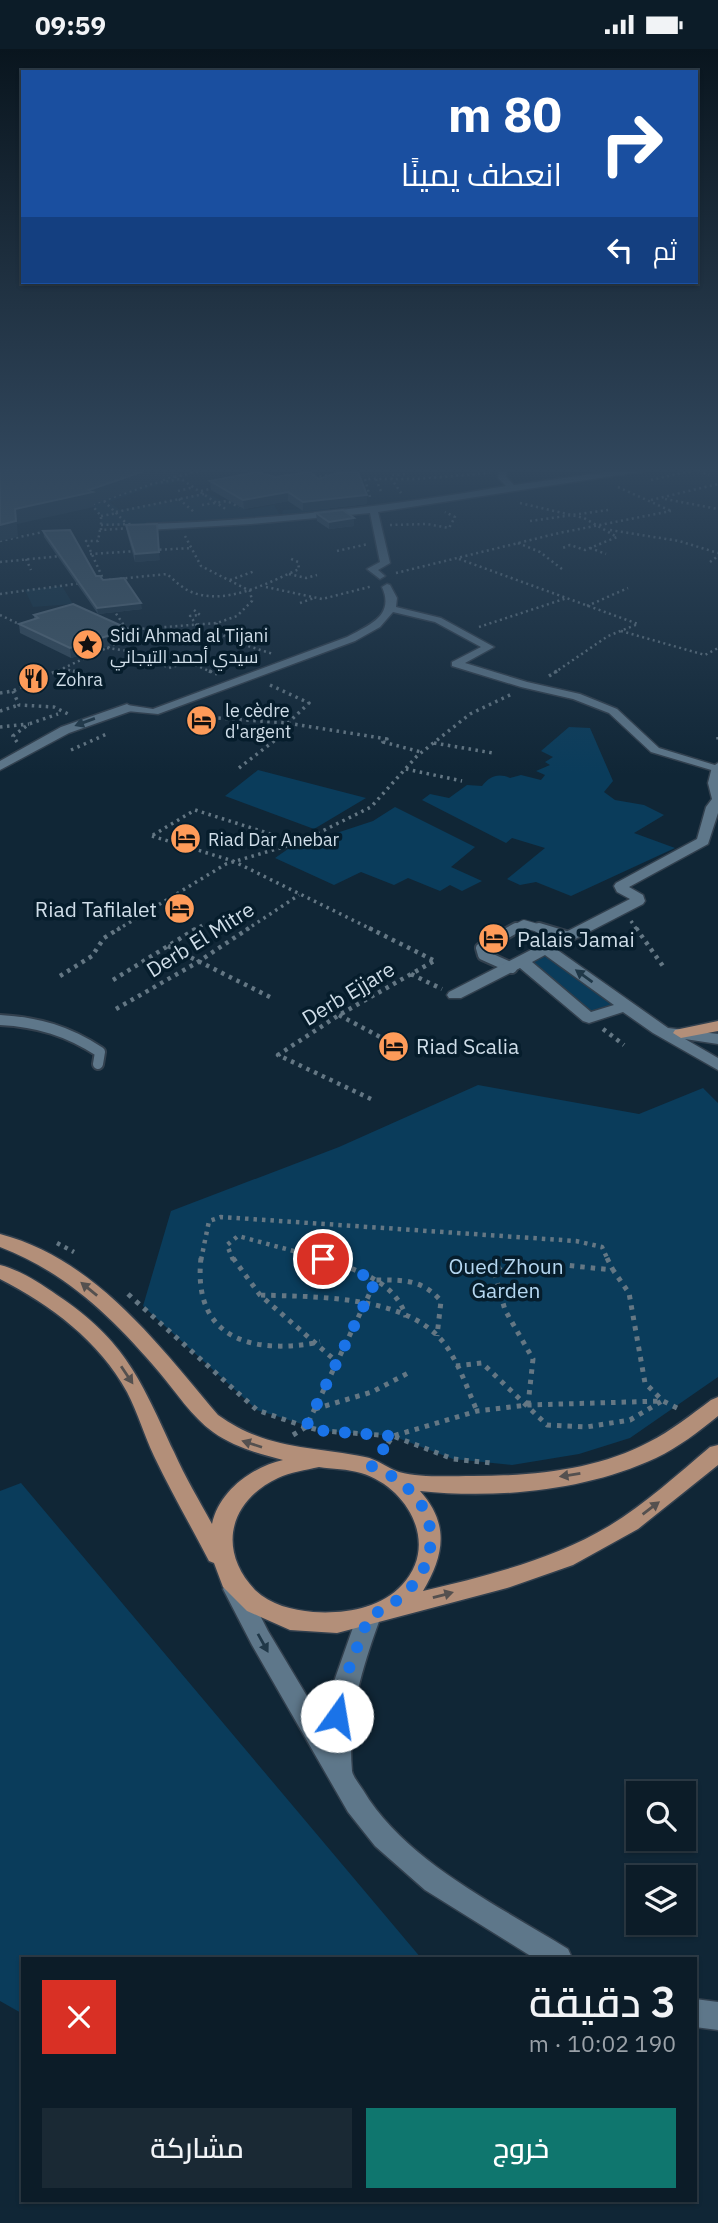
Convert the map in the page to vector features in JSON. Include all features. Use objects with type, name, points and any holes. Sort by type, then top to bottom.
[{"type":"main road","points":[[681,1033],[718,1026]]},
{"type":"main road","points":[[0,1240],[44,1258],[78,1280],[140,1337],[211,1420],[242,1441],[269,1450],[319,1459]]},
{"type":"main road","points":[[0,1271],[31,1286],[65,1310],[95,1336],[118,1363],[137,1392],[165,1457],[228,1576],[259,1607],[287,1618],[328,1623],[373,1614],[501,1579],[596,1543],[639,1516],[718,1453]]},
{"type":"main road","points":[[398,1480],[442,1485],[473,1484],[561,1477],[598,1470],[655,1449],[718,1405]]},
{"type":"main road","points":[[228,1576],[219,1545],[220,1530],[225,1515],[238,1495],[251,1483],[291,1463],[319,1459],[340,1459],[371,1466],[398,1480],[415,1495],[426,1513],[431,1533],[430,1553],[416,1583],[399,1600],[373,1614]]},
{"type":"street","points":[[0,766],[45,739],[85,722],[127,708],[154,712],[288,660],[351,639],[376,625],[391,609],[392,598],[375,572]]},
{"type":"street","points":[[391,609],[438,620],[489,647],[456,664],[576,696],[613,711],[655,750],[718,768],[718,800],[713,807],[703,841],[621,886],[639,899],[623,911],[455,995]]},
{"type":"street","points":[[548,950],[659,1030],[718,1065]]},
{"type":"street","points":[[517,965],[589,1018],[625,1006]]},
{"type":"street","points":[[659,1030],[718,1039]]},
{"type":"street","points":[[228,1576],[260,1638],[357,1804],[384,1838],[435,1881],[556,1957]]},
{"type":"street","points":[[342,1778],[337,1744],[337,1716],[345,1679],[373,1614]]},
{"type":"street","points":[[697,2013],[718,2016]]},
{"type":"lane","points":[[517,965],[483,955],[481,948],[524,924],[569,937]]},
{"type":"lane","points":[[0,1020],[38,1022],[65,1033],[100,1052],[98,1064]]},
{"type":"path","points":[[99,572],[104,582]]},
{"type":"path","points":[[214,572],[250,591]]},
{"type":"path","points":[[229,580],[251,572]]},
{"type":"path","points":[[0,594],[167,574],[188,590],[206,596],[250,591],[291,572]]},
{"type":"path","points":[[264,586],[315,597],[329,597],[414,572]]},
{"type":"path","points":[[60,976],[92,956],[104,938],[226,864],[298,843],[371,807],[417,756],[470,714],[560,671],[608,636],[638,624],[496,572]]},
{"type":"path","points":[[288,574],[306,578],[317,575]]},
{"type":"path","points":[[586,606],[628,588]]},
{"type":"path","points":[[118,631],[217,623],[237,616],[252,601],[250,591]]},
{"type":"path","points":[[300,603],[315,597]]},
{"type":"path","points":[[463,633],[568,598]]},
{"type":"path","points":[[0,693],[13,691],[129,636],[111,607]]},
{"type":"path","points":[[194,610],[200,615],[190,616],[196,624],[197,634]]},
{"type":"path","points":[[103,612],[115,612]]},
{"type":"path","points":[[0,615],[21,625]]},
{"type":"path","points":[[217,623],[215,628],[229,640],[288,660]]},
{"type":"path","points":[[621,631],[705,655],[718,648]]},
{"type":"path","points":[[106,648],[135,652],[169,667],[188,662],[233,682]]},
{"type":"path","points":[[63,667],[96,678]]},
{"type":"path","points":[[239,768],[274,741],[309,703],[250,676]]},
{"type":"path","points":[[13,691],[19,705]]},
{"type":"path","points":[[173,703],[190,709],[187,712],[204,717],[288,723],[387,739],[383,742],[422,752]]},
{"type":"path","points":[[0,711],[19,705],[54,707],[85,722]]},
{"type":"path","points":[[0,727],[29,724],[64,712]]},
{"type":"path","points":[[433,743],[493,753]]},
{"type":"path","points":[[406,769],[462,781]]},
{"type":"path","points":[[298,843],[195,810],[152,836],[233,861],[300,894]]},
{"type":"path","name":"Derb Ejjare","points":[[300,894],[435,961],[339,1015],[278,1055],[371,1099]]},
{"type":"path","name":"Derb El Mitre","points":[[116,1009],[198,962],[300,894]]},
{"type":"path","points":[[623,911],[665,969]]},
{"type":"path","points":[[114,980],[206,923]]},
{"type":"path","points":[[168,946],[272,998]]},
{"type":"path","points":[[411,974],[455,995]]},
{"type":"path","points":[[339,1015],[399,1047]]},
{"type":"path","points":[[320,1342],[284,1349],[248,1342],[221,1329],[205,1309],[199,1284],[201,1250],[209,1221],[221,1217],[252,1218],[576,1241],[602,1247],[613,1270],[629,1293],[645,1383],[663,1401]]},
{"type":"path","points":[[337,1362],[320,1342],[260,1294],[233,1264],[227,1245],[238,1235],[264,1240],[376,1280],[397,1296],[406,1317]]},
{"type":"path","points":[[45,1239],[68,1248],[79,1256]]},
{"type":"path","points":[[528,1405],[533,1359],[505,1310],[494,1271],[502,1266],[564,1265],[613,1270]]},
{"type":"path","points":[[269,1450],[306,1427],[376,1280]]},
{"type":"path","points":[[376,1280],[412,1280],[431,1287],[441,1301],[437,1336]]},
{"type":"path","points":[[121,1289],[257,1410],[306,1427],[324,1431],[393,1436],[453,1459],[500,1464]]},
{"type":"path","points":[[260,1294],[365,1304],[406,1317],[437,1336],[456,1367],[477,1411]]},
{"type":"path","points":[[456,1367],[482,1363],[547,1425],[586,1427],[630,1420],[663,1401]]},
{"type":"path","points":[[314,1409],[372,1392],[410,1372]]},
{"type":"path","points":[[371,1466],[393,1436],[477,1411],[528,1405],[663,1401]]},
{"type":"path","points":[[670,1415],[680,1409]]},
{"type":"shaded area","points":[[62,586],[73,604],[33,607],[25,590]]},
{"type":"green space","points":[[569,727],[590,728],[613,781],[604,792],[615,800],[644,805],[664,815],[634,833],[675,848],[571,896],[536,882],[520,885],[507,879],[545,848],[512,838],[506,843],[422,800],[430,794],[449,798],[467,785],[482,786],[498,776],[510,778],[521,775],[541,780],[545,775],[536,771],[550,765],[545,762],[553,757],[541,751]]},
{"type":"green space","points":[[258,770],[366,798],[314,829],[225,796]]},
{"type":"green space","points":[[395,807],[475,847],[451,867],[482,881],[462,891],[450,885],[440,891],[408,878],[394,885],[361,872],[334,885],[275,858],[288,849],[373,821]]},
{"type":"green space","points":[[541,947],[622,1006],[587,1018],[517,959]]},
{"type":"green space","name":"Oued Zhoun Garden","points":[[478,1085],[639,1114],[703,1088],[718,1103],[718,1377],[630,1438],[579,1454],[512,1465],[453,1459],[393,1436],[324,1431],[257,1410],[143,1306],[171,1211],[339,1147]]},
{"type":"green space","points":[[21,1483],[420,1957],[21,1957],[21,2013],[0,2001],[0,1491]]},
{"type":"building","points":[[72,572],[94,572],[103,580],[124,578],[141,603],[97,608]]},
{"type":"building","points":[[73,604],[129,629],[70,648],[19,624],[38,618],[34,615]]},
{"type":"place","name":"Sidi Ahmad al Tijani سيدي أحمد التيجاني","points":[[87,645]]},
{"type":"place","name":"Zohra","points":[[33,679]]},
{"type":"place","name":"le cèdre d'argent","points":[[202,720]]},
{"type":"place","name":"Riad Dar Anebar","points":[[185,839]]},
{"type":"place","name":"Riad Tafilalet","points":[[180,909]]},
{"type":"place","name":"Palais Jamai","points":[[494,939]]},
{"type":"place","name":"Riad Scalia","points":[[393,1046]]},
{"type":"route","points":[[323,1259],[376,1280],[306,1427],[324,1431],[393,1436],[371,1466],[398,1480],[415,1495],[426,1513],[432,1543],[423,1574],[416,1583],[399,1600],[369,1616],[345,1679],[337,1716]]}]
